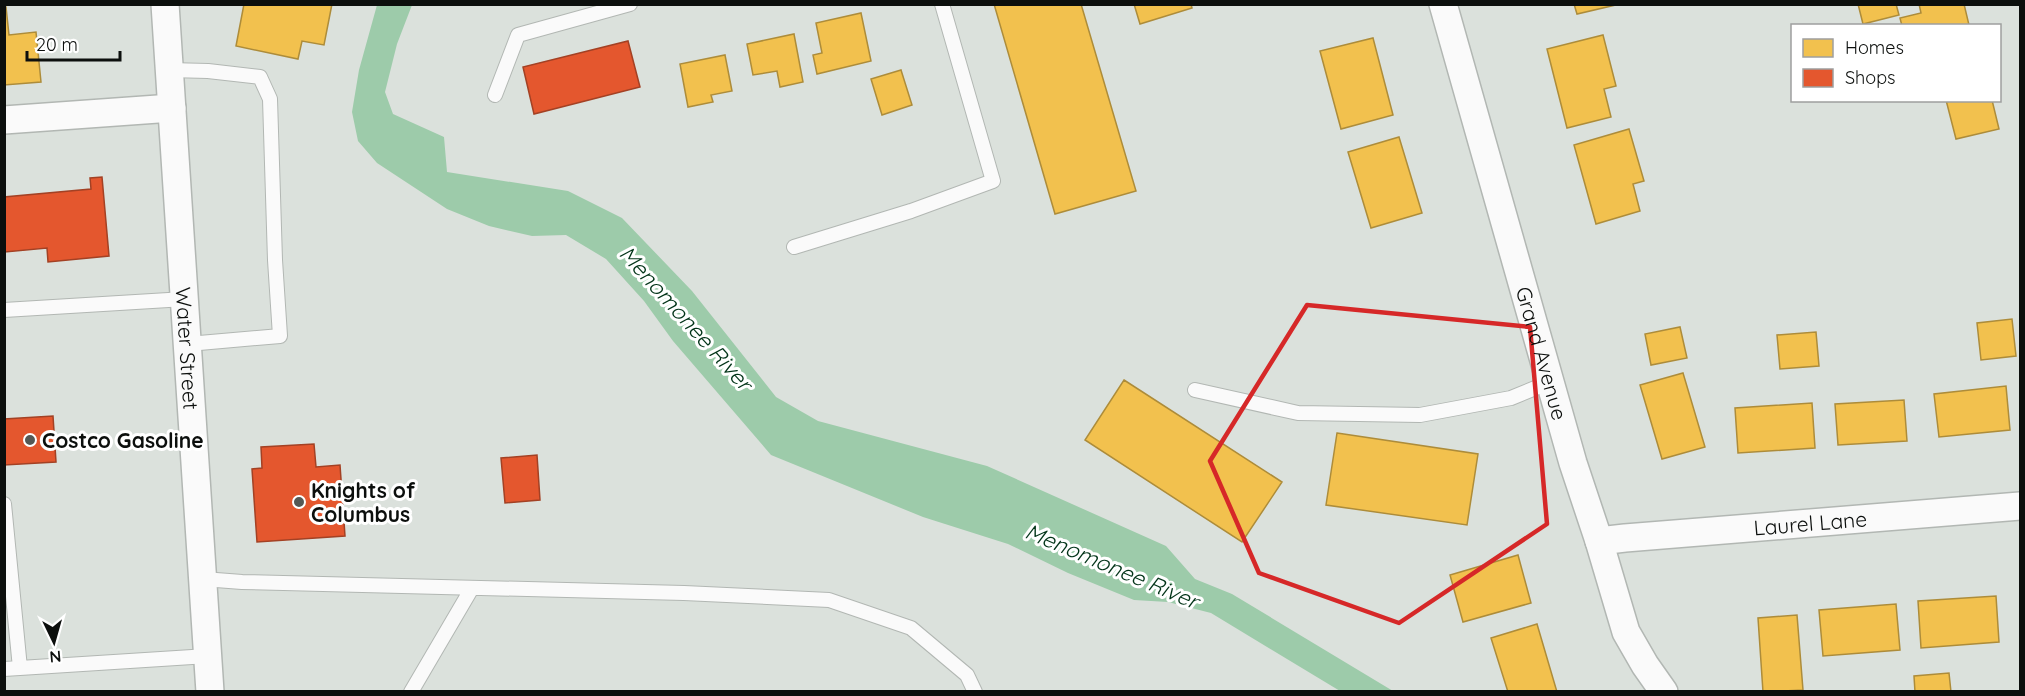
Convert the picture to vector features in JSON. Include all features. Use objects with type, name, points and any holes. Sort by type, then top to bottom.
[{"type":"street","name":"Water Street","points":[[165,4],[210,692]]},
{"type":"street","name":"Grand Avenue","points":[[1443,4],[1573,463],[1626,632],[1644,665],[1664,692]]},
{"type":"street","points":[[4,120],[172,108]]},
{"type":"street","name":"Laurel Lane","points":[[1599,542],[1636,537],[2020,506]]},
{"type":"lane","points":[[495,95],[518,35],[630,4]]},
{"type":"lane","points":[[794,247],[911,212],[993,181],[942,4]]},
{"type":"lane","points":[[169,70],[208,71],[260,77],[270,99],[280,336],[188,344]]},
{"type":"lane","points":[[4,310],[185,299]]},
{"type":"lane","points":[[1195,390],[1298,413],[1420,415],[1511,398],[1550,382]]},
{"type":"lane","points":[[4,504],[20,668]]},
{"type":"lane","points":[[203,579],[242,582],[684,593],[829,600],[911,628],[967,675],[975,692]]},
{"type":"lane","points":[[411,692],[472,588]]},
{"type":"lane","points":[[4,669],[208,656]]},
{"type":"highlighted area","points":[[1307,305],[1530,327],[1547,524],[1399,623],[1259,573],[1210,461]]},
{"type":"water","name":"Menomonee River","points":[[377,5],[412,5],[397,44],[385,92],[393,114],[444,137],[447,172],[568,191],[622,218],[692,291],[776,397],[818,421],[987,466],[1166,546],[1195,579],[1232,594],[1393,691],[1340,691],[1211,613],[1168,602],[1134,600],[1068,573],[1008,544],[923,517],[771,455],[673,341],[644,301],[606,259],[566,235],[532,236],[489,226],[447,209],[377,163],[358,141],[352,112],[359,70]]},
{"type":"building: Homes","points":[[244,4],[332,4],[324,45],[302,41],[298,59],[236,46]]},
{"type":"building: Homes","points":[[994,4],[1081,4],[1136,191],[1055,214]]},
{"type":"building: Homes","points":[[1134,4],[1191,4],[1192,8],[1140,24]]},
{"type":"building: Homes","points":[[1574,4],[1620,4],[1577,14]]},
{"type":"building: Homes","points":[[1858,4],[1896,4],[1899,15],[1863,24]]},
{"type":"building: Homes","points":[[1919,4],[1964,4],[1969,24],[1902,24],[1900,18],[1921,13]]},
{"type":"building: Homes","points":[[4,7],[6,7],[9,35],[36,32],[41,82],[4,85]]},
{"type":"building: Homes","points":[[861,13],[871,61],[817,74],[813,55],[822,53],[816,23]]},
{"type":"building: Homes","points":[[794,34],[803,82],[780,87],[777,71],[753,75],[747,44]]},
{"type":"building: Homes","points":[[1603,35],[1616,86],[1604,89],[1611,117],[1567,128],[1547,49]]},
{"type":"building: Homes","points":[[1373,38],[1393,115],[1341,129],[1320,51]]},
{"type":"building: Homes","points":[[725,55],[732,91],[711,95],[713,102],[688,107],[680,64]]},
{"type":"building: Homes","points":[[901,70],[912,105],[882,115],[871,79]]},
{"type":"building: Homes","points":[[1947,102],[1992,102],[1999,129],[1956,139]]},
{"type":"building: Homes","points":[[1629,129],[1644,181],[1633,184],[1640,211],[1596,224],[1574,145]]},
{"type":"building: Homes","points":[[1399,137],[1422,213],[1371,228],[1348,152]]},
{"type":"building: Homes","points":[[2012,319],[2016,356],[1981,360],[1977,323]]},
{"type":"building: Homes","points":[[1680,327],[1687,358],[1651,365],[1645,334]]},
{"type":"building: Homes","points":[[1816,332],[1819,366],[1780,369],[1777,335]]},
{"type":"building: Homes","points":[[1683,373],[1705,447],[1662,459],[1640,385]]},
{"type":"building: Homes","points":[[1124,380],[1282,482],[1242,542],[1085,440]]},
{"type":"building: Homes","points":[[2006,386],[2010,430],[1939,437],[1934,394]]},
{"type":"building: Homes","points":[[1904,400],[1907,441],[1838,445],[1835,404]]},
{"type":"building: Homes","points":[[1812,403],[1815,448],[1738,453],[1735,408]]},
{"type":"building: Homes","points":[[1337,433],[1478,454],[1467,525],[1326,505]]},
{"type":"building: Homes","points":[[1518,555],[1531,603],[1463,622],[1450,575]]},
{"type":"building: Homes","points":[[1996,596],[1999,642],[1921,648],[1918,601]]},
{"type":"building: Homes","points":[[1896,604],[1900,650],[1823,656],[1819,610]]},
{"type":"building: Homes","points":[[1797,615],[1803,690],[1763,692],[1758,618]]},
{"type":"building: Homes","points":[[1537,624],[1557,692],[1508,692],[1491,638]]},
{"type":"building: Homes","points":[[1949,673],[1951,692],[1915,692],[1914,676]]},
{"type":"building: Shops","points":[[628,41],[640,87],[534,114],[523,67]]},
{"type":"building: Shops","points":[[102,177],[109,256],[48,262],[47,248],[5,252],[4,197],[91,189],[90,178]]},
{"type":"building: Shops","name":"Costco Gasoline","points":[[53,416],[56,462],[4,465],[4,419]]},
{"type":"building: Shops","name":"Knights of Columbus","points":[[314,444],[316,467],[340,465],[345,536],[257,542],[252,469],[262,468],[261,447]]},
{"type":"building: Shops","points":[[537,455],[540,500],[505,503],[501,458]]},
{"type":"place","name":"Costco Gasoline","points":[[30,440]]},
{"type":"place","name":"Knights of Columbus","points":[[299,502]]}]
